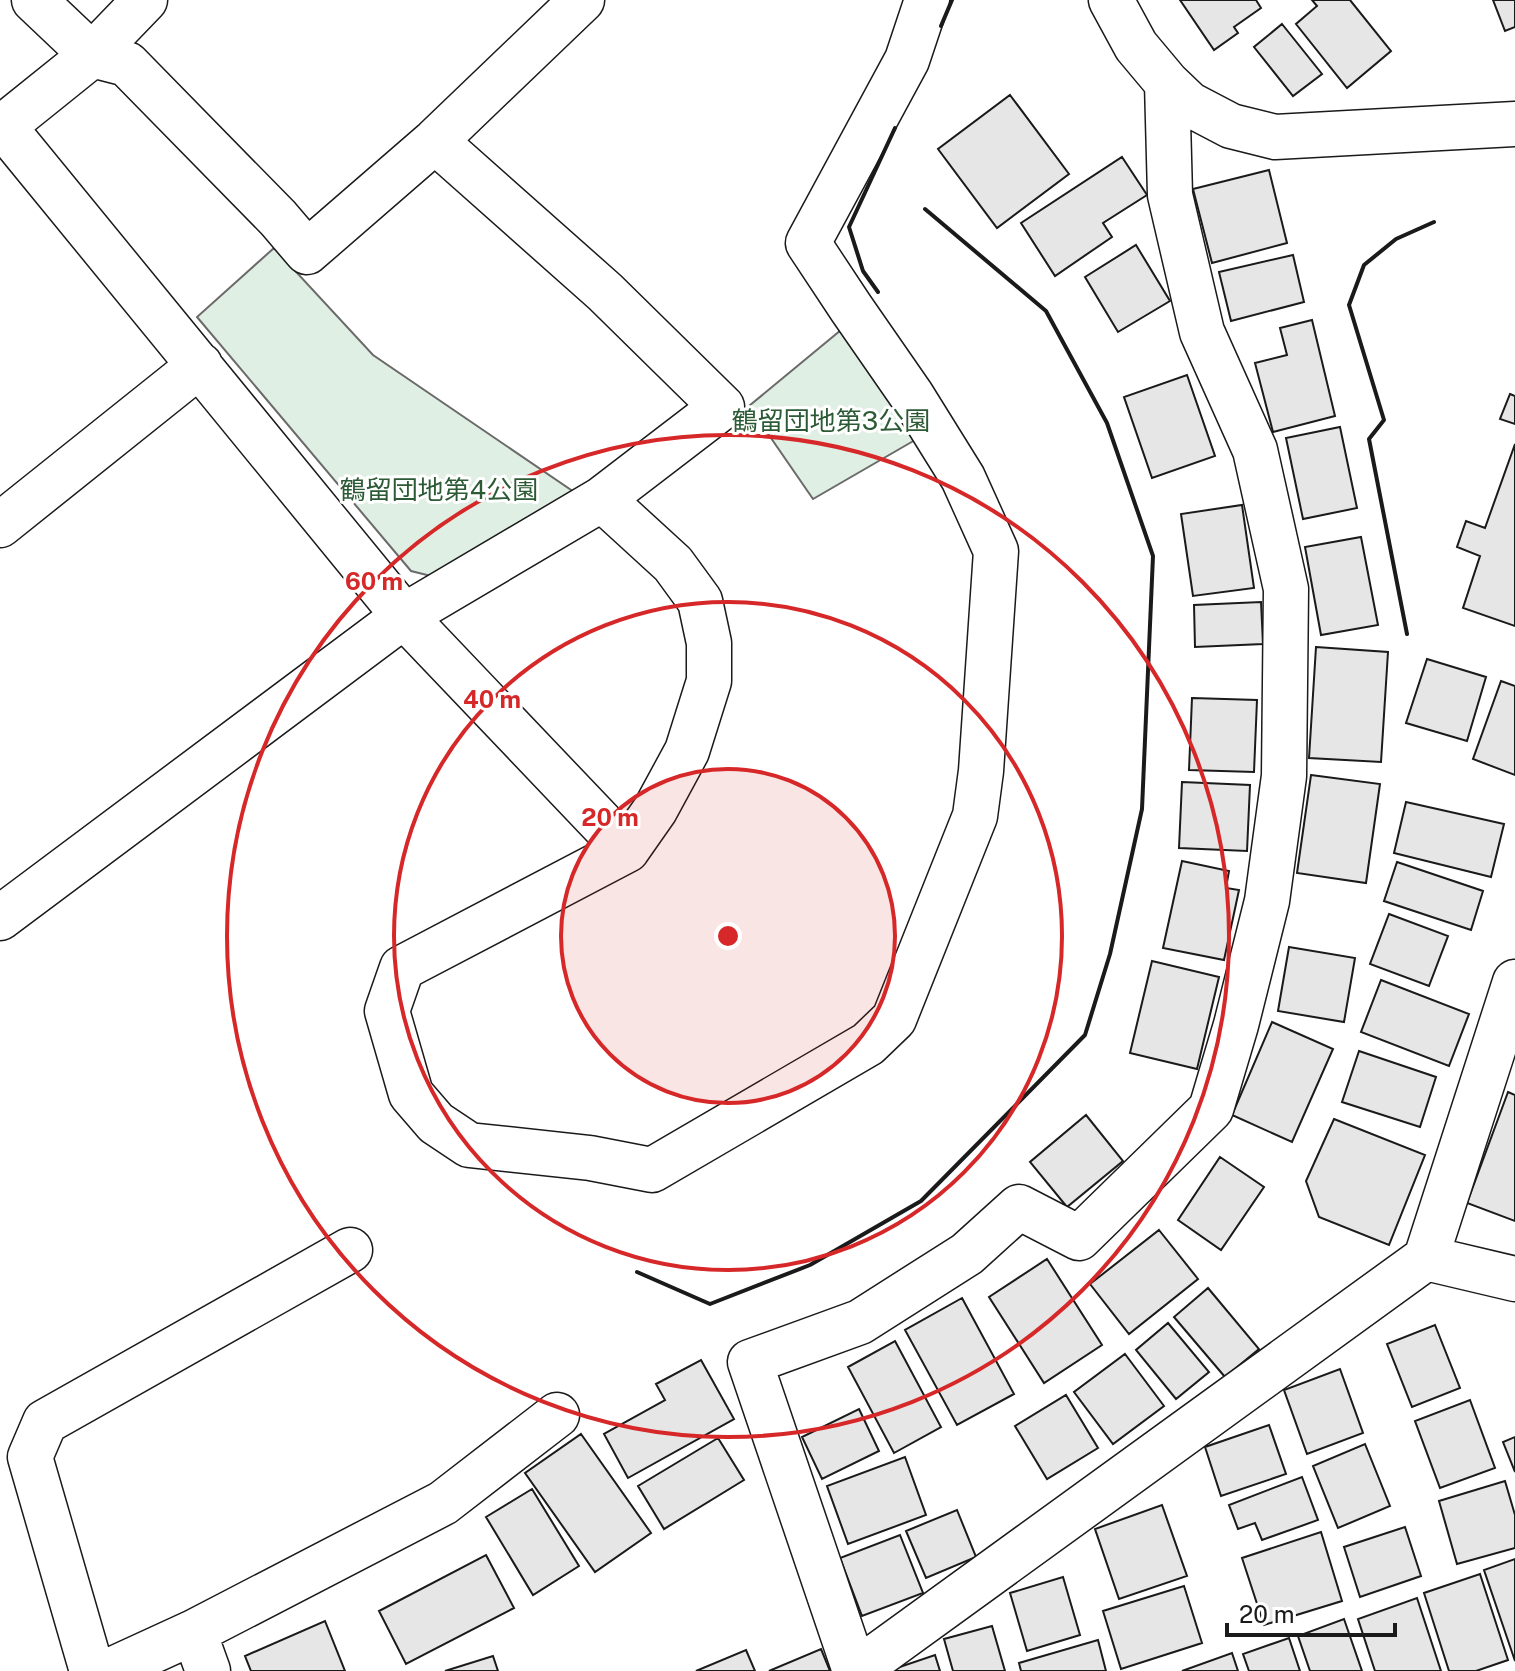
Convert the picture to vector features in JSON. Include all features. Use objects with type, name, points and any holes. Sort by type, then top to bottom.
[{"type":"street","points":[[34,0],[92,55],[127,64],[278,218],[307,252],[435,141],[582,0]]},
{"type":"street","points":[[145,0],[92,55],[2,127],[404,616],[627,850]]},
{"type":"street","points":[[602,499],[673,564],[700,601],[709,643],[709,681],[687,751],[655,810],[627,850],[402,968],[387,1011],[411,1094],[436,1123],[469,1145],[590,1158],[652,1170],[868,1044],[894,1019],[975,816],[981,771],[996,551],[956,466],[808,243],[907,60],[927,0]]},
{"type":"street","points":[[1111,0],[1136,46],[1167,83],[1189,104],[1231,126],[1275,137],[1515,124]]},
{"type":"street","points":[[1167,83],[1170,195],[1191,286],[1202,332],[1255,450],[1286,589],[1284,776],[1267,901],[1211,1109],[1079,1238],[1019,1207],[967,1254],[860,1322],[750,1362],[855,1671],[1426,1258],[1515,982]]},
{"type":"street","points":[[0,918],[404,616],[602,499],[722,407],[605,292],[435,141]]},
{"type":"street","points":[[0,525],[200,365]]},
{"type":"street","points":[[92,1671],[30,1457],[45,1422],[350,1250]]},
{"type":"street","points":[[1426,1258],[1515,1279]]},
{"type":"street","points":[[109,1671],[201,1652],[443,1503],[557,1415]]},
{"type":"green space","name":"鶴留団地第4公園","points":[[274,248],[373,355],[574,492],[439,578],[411,571],[197,317]]},
{"type":"green space","name":"鶴留団地第3公園","points":[[841,330],[915,440],[813,499],[749,406]]},
{"type":"building","points":[[1180,0],[1256,0],[1261,8],[1234,27],[1238,33],[1214,50]]},
{"type":"building","points":[[1312,0],[1350,0],[1391,51],[1347,88],[1296,24],[1317,6]]},
{"type":"building","points":[[1493,0],[1515,0],[1515,27],[1505,31]]},
{"type":"building","points":[[1282,24],[1322,74],[1293,96],[1254,47]]},
{"type":"building","points":[[1010,95],[1069,174],[997,228],[938,149]]},
{"type":"building","points":[[1122,157],[1147,195],[1103,223],[1112,237],[1055,276],[1021,223]]},
{"type":"building","points":[[1269,170],[1287,243],[1212,263],[1193,189]]},
{"type":"building","points":[[1136,245],[1170,301],[1118,332],[1085,277]]},
{"type":"building","points":[[1293,255],[1304,302],[1231,321],[1219,272]]},
{"type":"building","points":[[1312,320],[1335,416],[1273,432],[1255,363],[1287,355],[1280,328]]},
{"type":"building","points":[[1187,375],[1215,456],[1152,478],[1124,397]]},
{"type":"building","points":[[1510,394],[1515,396],[1515,424],[1500,419]]},
{"type":"building","points":[[1340,427],[1357,508],[1303,519],[1286,438]]},
{"type":"building","points":[[1515,444],[1515,626],[1463,608],[1480,556],[1457,547],[1466,521],[1485,528]]},
{"type":"building","points":[[1242,505],[1254,588],[1193,596],[1181,514]]},
{"type":"building","points":[[1361,537],[1378,625],[1321,635],[1305,547]]},
{"type":"building","points":[[1261,602],[1263,644],[1195,647],[1194,605]]},
{"type":"building","points":[[1316,647],[1388,652],[1381,762],[1309,758]]},
{"type":"building","points":[[1427,659],[1486,677],[1467,741],[1406,723]]},
{"type":"building","points":[[1501,681],[1515,686],[1515,775],[1473,759]]},
{"type":"building","points":[[1192,698],[1257,700],[1254,772],[1189,770]]},
{"type":"building","points":[[1311,775],[1380,784],[1366,883],[1297,873]]},
{"type":"building","points":[[1182,782],[1250,785],[1247,851],[1179,848]]},
{"type":"building","points":[[1406,802],[1504,824],[1491,877],[1394,853]]},
{"type":"building","points":[[1182,861],[1229,871],[1226,888],[1239,890],[1224,960],[1163,948]]},
{"type":"building","points":[[1397,862],[1483,891],[1471,930],[1384,901]]},
{"type":"building","points":[[1389,914],[1448,936],[1429,986],[1370,964]]},
{"type":"building","points":[[1289,947],[1355,958],[1344,1022],[1278,1011]]},
{"type":"building","points":[[1152,961],[1219,977],[1197,1069],[1130,1053]]},
{"type":"building","points":[[1381,980],[1469,1014],[1449,1066],[1361,1032]]},
{"type":"building","points":[[1272,1022],[1333,1049],[1292,1142],[1232,1115]]},
{"type":"building","points":[[1359,1051],[1436,1077],[1420,1127],[1342,1102]]},
{"type":"building","points":[[1508,1092],[1515,1095],[1515,1221],[1467,1203]]},
{"type":"building","points":[[1086,1115],[1123,1161],[1067,1207],[1030,1162]]},
{"type":"building","points":[[1334,1119],[1425,1155],[1389,1245],[1319,1217],[1306,1181]]},
{"type":"building","points":[[1220,1157],[1264,1187],[1221,1250],[1178,1220]]},
{"type":"building","points":[[1159,1230],[1198,1279],[1129,1334],[1090,1284]]},
{"type":"building","points":[[1047,1259],[1102,1345],[1044,1383],[989,1297]]},
{"type":"building","points":[[1208,1288],[1259,1349],[1225,1377],[1174,1317]]},
{"type":"building","points":[[962,1298],[1014,1394],[957,1425],[905,1330]]},
{"type":"building","points":[[1168,1323],[1209,1372],[1176,1399],[1136,1350]]},
{"type":"building","points":[[1435,1325],[1460,1388],[1412,1407],[1387,1344]]},
{"type":"building","points":[[895,1341],[941,1427],[894,1453],[848,1367]]},
{"type":"building","points":[[1125,1354],[1164,1406],[1113,1444],[1074,1392]]},
{"type":"building","points":[[701,1360],[734,1419],[628,1478],[604,1434],[665,1400],[656,1384]]},
{"type":"building","points":[[1340,1369],[1363,1433],[1307,1454],[1284,1390]]},
{"type":"building","points":[[1066,1395],[1098,1448],[1047,1479],[1015,1426]]},
{"type":"building","points":[[1470,1400],[1495,1468],[1440,1488],[1415,1421]]},
{"type":"building","points":[[859,1409],[879,1451],[822,1479],[802,1437]]},
{"type":"building","points":[[1269,1425],[1286,1474],[1221,1496],[1205,1447]]},
{"type":"building","points":[[581,1434],[651,1533],[595,1572],[525,1473]]},
{"type":"building","points":[[1515,1437],[1515,1472],[1503,1442]]},
{"type":"building","points":[[718,1438],[744,1480],[664,1529],[638,1486]]},
{"type":"building","points":[[1365,1444],[1390,1506],[1338,1528],[1313,1466]]},
{"type":"building","points":[[905,1457],[926,1515],[848,1544],[827,1486]]},
{"type":"building","points":[[1302,1477],[1318,1520],[1262,1540],[1255,1523],[1238,1529],[1229,1505]]},
{"type":"building","points":[[1505,1481],[1515,1515],[1515,1548],[1457,1564],[1439,1501]]},
{"type":"building","points":[[532,1489],[579,1566],[533,1595],[486,1517]]},
{"type":"building","points":[[1162,1505],[1187,1576],[1119,1599],[1095,1529]]},
{"type":"building","points":[[957,1510],[976,1557],[926,1578],[906,1531]]},
{"type":"building","points":[[1405,1527],[1421,1576],[1360,1597],[1344,1547]]},
{"type":"building","points":[[1321,1532],[1342,1601],[1264,1625],[1242,1558]]},
{"type":"building","points":[[900,1535],[923,1593],[862,1616],[840,1558]]},
{"type":"building","points":[[486,1555],[514,1608],[406,1664],[379,1611]]},
{"type":"building","points":[[1515,1559],[1515,1661],[1484,1570]]},
{"type":"building","points":[[1480,1574],[1508,1660],[1476,1671],[1449,1671],[1424,1593]]},
{"type":"building","points":[[1063,1577],[1080,1635],[1027,1651],[1010,1593]]},
{"type":"building","points":[[1184,1586],[1202,1643],[1121,1669],[1103,1611]]},
{"type":"building","points":[[1417,1598],[1441,1671],[1375,1671],[1358,1619]]},
{"type":"building","points":[[1344,1619],[1362,1671],[1310,1671],[1298,1636]]},
{"type":"building","points":[[325,1621],[345,1671],[251,1671],[245,1656]]},
{"type":"building","points":[[992,1626],[1005,1671],[953,1671],[944,1639]]},
{"type":"building","points":[[1289,1638],[1300,1671],[1249,1671],[1243,1654]]},
{"type":"building","points":[[1098,1640],[1106,1671],[1021,1671],[1019,1663]]},
{"type":"building","points":[[821,1649],[830,1671],[769,1671]]},
{"type":"building","points":[[746,1650],[755,1671],[696,1671]]},
{"type":"building","points":[[1232,1653],[1238,1671],[1182,1671]]},
{"type":"building","points":[[935,1655],[940,1671],[888,1671]]},
{"type":"building","points":[[493,1656],[498,1671],[445,1671]]},
{"type":"wall","points":[[941,26],[952,0]]},
{"type":"wall","points":[[878,292],[863,271],[849,227],[895,128]]},
{"type":"wall","points":[[637,1272],[710,1304],[810,1265],[921,1201],[1085,1035],[1110,954],[1142,809],[1153,556],[1107,423],[1046,311],[925,209]]},
{"type":"wall","points":[[1407,634],[1369,439],[1384,420],[1349,305],[1364,265],[1396,239],[1434,222]]}]
